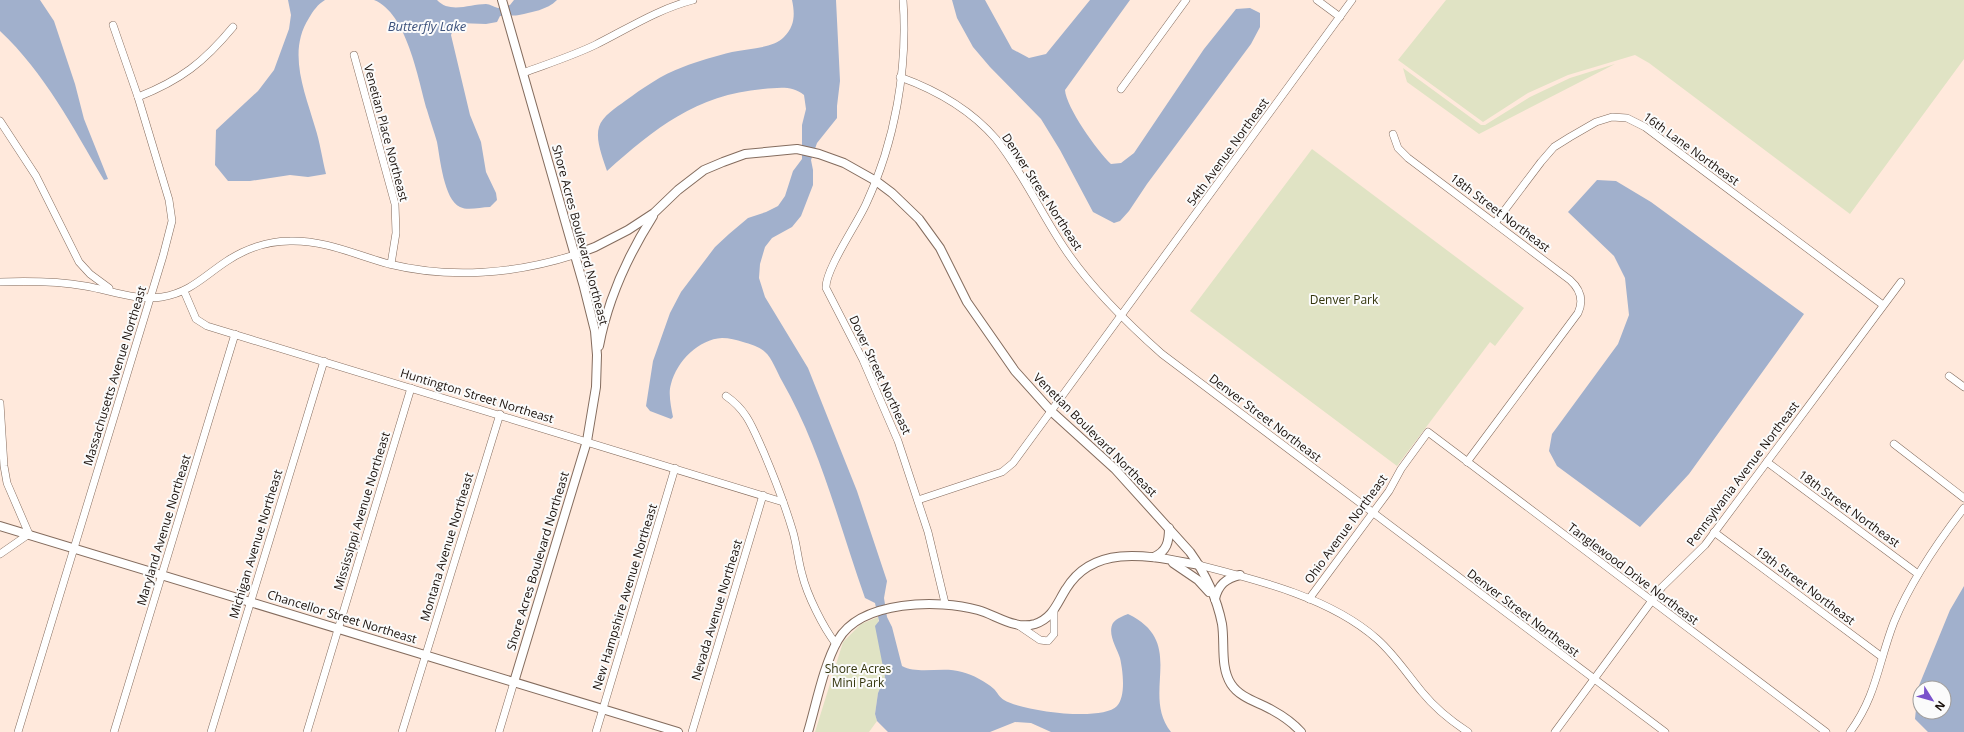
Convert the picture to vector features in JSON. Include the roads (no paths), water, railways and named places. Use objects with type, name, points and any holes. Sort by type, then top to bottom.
[{"type":"street","name":"Shore Acres Boulevard Northeast","points":[[499,732],[587,441],[596,387],[597,355],[595,331],[502,0]]},
{"type":"street","points":[[523,73],[593,46],[651,15],[693,0]]},
{"type":"street","name":"Dover Street Northeast","points":[[903,0],[904,33],[900,77],[893,124],[876,181],[853,230],[827,275],[826,288],[863,360],[898,441],[918,500],[945,604]]},
{"type":"street","points":[[1120,90],[1186,0]]},
{"type":"street","points":[[1317,0],[1340,17]]},
{"type":"street","name":"54th Avenue Northeast","points":[[918,500],[1002,472],[1019,455],[1352,0]]},
{"type":"street","name":"Massachusetts Avenue Northeast","points":[[18,732],[170,232],[172,210],[166,185],[113,25]]},
{"type":"street","points":[[138,97],[184,75],[217,46],[233,27]]},
{"type":"street","name":"Venetian Place Northeast","points":[[354,55],[395,204],[396,233],[391,264]]},
{"type":"street","name":"Denver Street Northeast","points":[[900,77],[923,86],[948,99],[994,138],[1016,169],[1068,253],[1121,317],[1162,354],[1665,732]]},
{"type":"street","name":"16th Lane Northeast","points":[[1495,223],[1554,147],[1596,122],[1612,117],[1627,118],[1645,127],[1662,139],[1883,305]]},
{"type":"street","points":[[0,121],[36,176],[79,262],[95,278],[112,291]]},
{"type":"street","name":"18th Street Northeast","points":[[1393,134],[1398,148],[1408,158],[1575,284],[1580,296],[1581,307],[1578,313],[1467,462]]},
{"type":"street","name":"Venetian Boulevard Northeast","points":[[0,282],[53,282],[150,298],[162,297],[184,291],[199,283],[238,254],[275,242],[304,241],[320,243],[391,264],[446,272],[494,272],[540,265],[574,255],[613,238],[654,213],[678,190],[704,170],[745,154],[797,148],[820,154],[844,163],[876,181],[892,193],[923,224],[940,248],[968,302],[986,331],[1015,371],[1051,411],[1115,469],[1169,528],[1199,565],[1215,599],[1222,626],[1226,670],[1231,684],[1245,697],[1282,716],[1301,732]]},
{"type":"street","name":"Venetian Boulevard Northeast","points":[[597,355],[602,329],[616,284],[628,257],[654,213]]},
{"type":"street","name":"Pennsylvania Avenue Northeast","points":[[1555,732],[1672,575],[1693,558],[1714,532],[1901,282]]},
{"type":"street","name":"Huntington Street Northeast","points":[[184,291],[193,313],[200,322],[324,362],[500,414],[783,502]]},
{"type":"street","name":"Maryland Avenue Northeast","points":[[114,732],[235,334]]},
{"type":"street","name":"Michigan Avenue Northeast","points":[[211,732],[324,362]]},
{"type":"street","points":[[1950,376],[1964,387]]},
{"type":"street","name":"Mississippi Avenue Northeast","points":[[307,732],[411,388]]},
{"type":"street","points":[[726,396],[739,405],[747,416],[783,502],[793,533],[806,586],[825,630],[836,644]]},
{"type":"street","points":[[0,403],[4,466],[7,482],[29,534],[0,554]]},
{"type":"street","name":"Montana Avenue Northeast","points":[[402,732],[500,414]]},
{"type":"street","name":"Tanglewood Drive Northeast","points":[[1428,432],[1651,602],[1826,732]]},
{"type":"street","name":"Ohio Avenue Northeast","points":[[1309,599],[1389,491],[1401,468],[1428,432]]},
{"type":"street","points":[[1894,444],[1964,498]]},
{"type":"street","name":"18th Street Northeast","points":[[1767,462],[1918,574]]},
{"type":"street","name":"New Hampshire Avenue Northeast","points":[[596,732],[675,468]]},
{"type":"street","name":"Nevada Avenue Northeast","points":[[692,732],[763,495]]},
{"type":"street","points":[[1850,732],[1865,710],[1872,695],[1880,672],[1882,657],[1895,622],[1918,574],[1947,530],[1964,508]]},
{"type":"street","name":"Chancellor Street Northeast","points":[[0,526],[678,732]]},
{"type":"street","points":[[1154,557],[1161,554],[1168,544],[1169,528]]},
{"type":"street","name":"19th Street Northeast","points":[[1714,532],[1882,657]]},
{"type":"street","points":[[1018,625],[1029,625],[1040,622],[1054,611],[1072,580],[1096,562],[1112,557],[1124,556],[1154,557],[1199,565],[1240,575],[1309,599],[1349,619],[1389,650],[1434,704],[1468,732]]},
{"type":"street","points":[[1169,560],[1198,580],[1215,599]]},
{"type":"street","points":[[1215,599],[1218,588],[1224,582],[1240,575]]},
{"type":"street","points":[[808,732],[836,644],[842,634],[856,621],[891,608],[920,603],[945,604],[979,610],[1018,625],[1044,642],[1048,641],[1054,634],[1054,611]]},
{"type":"water","points":[[0,0],[40,0],[54,21],[75,84],[84,119],[108,179],[104,180],[45,83],[16,47],[0,31]]},
{"type":"water","points":[[288,0],[325,0],[314,10],[303,31],[299,44],[299,58],[303,86],[318,138],[326,174],[308,177],[290,175],[250,181],[228,181],[215,165],[216,130],[258,91],[274,70],[289,29],[291,15]]},
{"type":"water","name":"Butterfly Lake","points":[[374,0],[437,0],[448,7],[489,4],[498,8],[510,5],[514,0],[557,0],[549,6],[534,12],[500,16],[497,22],[486,24],[458,23],[454,27],[451,35],[470,115],[481,142],[486,172],[496,193],[497,200],[490,207],[470,209],[463,208],[455,203],[450,196],[446,188],[437,142],[410,48],[395,18],[385,7]]},
{"type":"water","points":[[792,0],[836,0],[840,81],[837,118],[817,143],[811,160],[813,185],[801,216],[792,227],[772,238],[765,247],[760,264],[759,278],[765,297],[808,368],[857,491],[887,581],[884,598],[887,617],[892,627],[902,666],[916,670],[955,670],[966,673],[987,683],[1004,700],[1027,708],[1079,714],[1109,711],[1120,702],[1123,690],[1120,658],[1113,641],[1111,627],[1116,620],[1128,614],[1146,626],[1156,639],[1160,654],[1160,701],[1163,717],[1171,732],[1051,732],[1031,723],[1015,722],[990,732],[888,732],[877,721],[875,714],[878,693],[885,677],[875,626],[879,621],[875,603],[865,598],[819,460],[796,407],[768,355],[758,347],[733,339],[722,338],[705,342],[690,353],[678,367],[674,375],[670,392],[673,417],[671,419],[650,411],[646,406],[653,361],[670,313],[681,292],[715,247],[729,234],[748,218],[778,206],[785,196],[793,171],[802,159],[802,125],[806,109],[804,95],[790,88],[779,88],[739,92],[717,98],[678,116],[642,141],[607,171],[598,138],[599,127],[603,119],[614,109],[645,87],[675,70],[732,52],[760,48],[779,41],[788,33],[792,24],[794,10]]},
{"type":"water","points":[[952,0],[985,0],[1012,49],[1029,58],[1046,54],[1090,0],[1130,0],[1065,90],[1076,117],[1098,149],[1111,164],[1121,163],[1134,153],[1204,49],[1236,9],[1250,8],[1260,13],[1260,27],[1251,44],[1147,184],[1129,211],[1120,221],[1114,223],[1093,212],[1060,150],[1041,119],[990,67],[973,47],[957,18]]},
{"type":"water","points":[[1597,180],[1616,181],[1651,202],[1804,314],[1689,474],[1640,527],[1557,466],[1549,451],[1552,434],[1618,344],[1629,315],[1625,278],[1614,256],[1568,212]]},
{"type":"water","points":[[1964,586],[1964,732],[1928,732],[1916,720],[1952,720],[1952,680],[1921,680],[1950,610]]},
{"type":"park label","name":"Denver Park","points":[[1344,300]]},
{"type":"park label","name":"Shore Acres Mini Park","points":[[858,676]]}]
